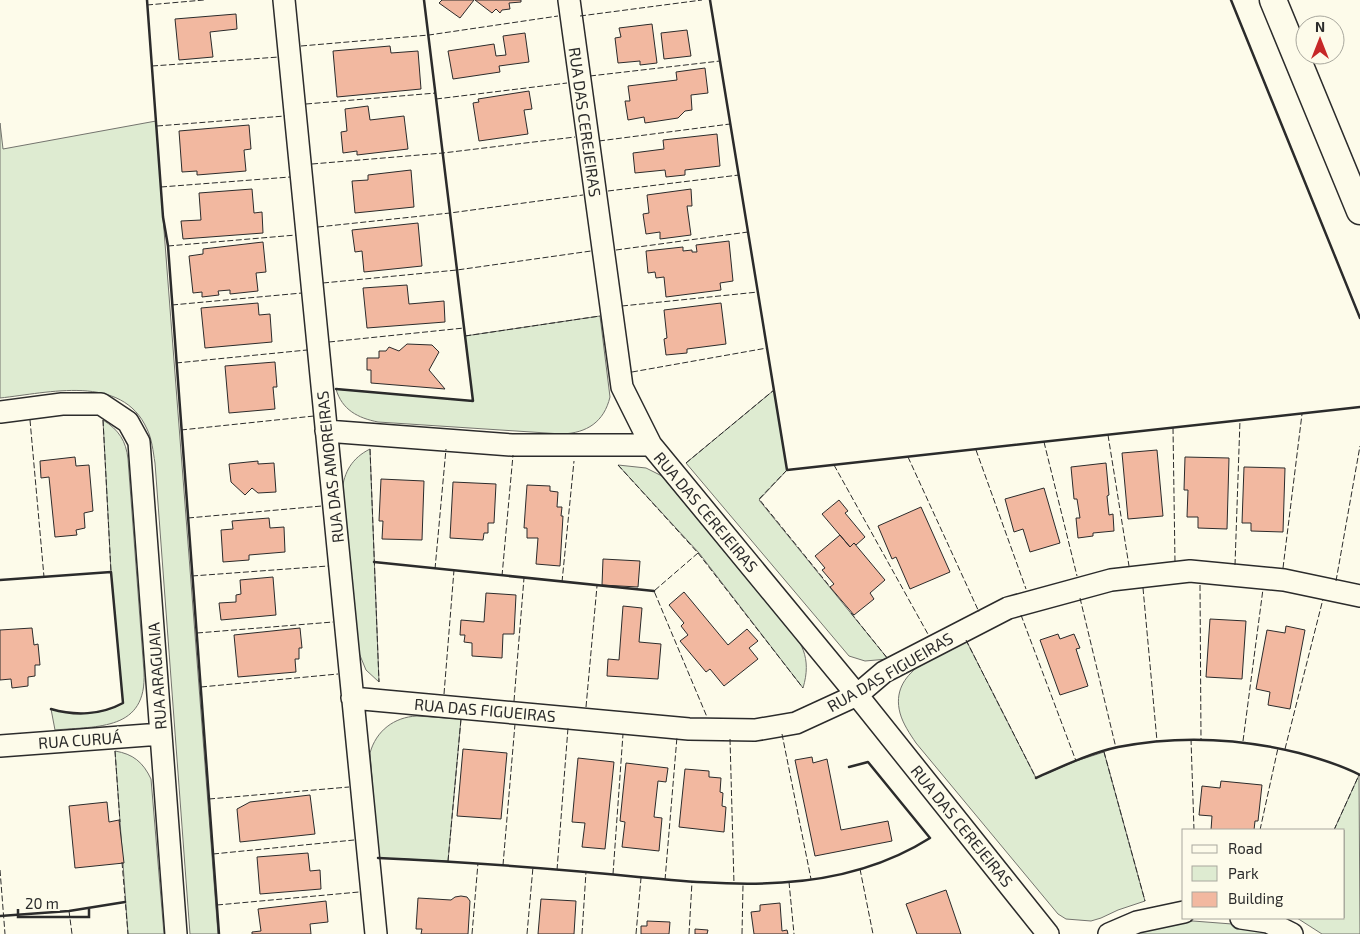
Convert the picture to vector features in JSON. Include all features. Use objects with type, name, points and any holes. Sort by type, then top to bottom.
[{"type":"street","name":"RUA DAS AMOREIRAS","points":[[284,0],[376,934]]},
{"type":"street","name":"RUA DAS CEREJEIRAS","points":[[568,0],[622,387],[650,445],[858,695],[1048,934]]},
{"type":"street","points":[[1273,0],[1360,211]]},
{"type":"street","name":"RUA ARAGUAIA","points":[[0,412],[62,404],[101,404],[128,422],[139,442],[176,934]]},
{"type":"street","points":[[326,431],[512,445],[650,445]]},
{"type":"street","name":"RUA DAS FIGUEIRAS","points":[[352,698],[689,729],[755,730],[796,723],[858,695],[884,672],[1008,608],[1110,580],[1190,571],[1284,580],[1360,596]]},
{"type":"street","name":"RUA CURUÁ","points":[[0,746],[161,734]]},
{"type":"street","points":[[1110,934],[1137,922],[1182,912]]},
{"type":"street","points":[[1248,919],[1268,922],[1292,934]]},
{"type":"green space","points":[[156,121],[218,934],[190,934],[155,463],[149,433],[135,411],[120,400],[102,393],[61,391],[0,398],[0,123],[3,149]]},
{"type":"green space","points":[[600,316],[610,397],[599,419],[587,428],[579,431],[562,434],[378,422],[352,412],[342,402],[336,389],[473,401],[465,336]]},
{"type":"green space","points":[[774,390],[787,470],[759,500],[888,659],[865,661],[849,656],[686,463]]},
{"type":"green space","points":[[103,420],[121,436],[126,447],[128,459],[144,672],[143,691],[137,705],[128,715],[117,722],[87,728],[55,730],[51,709],[69,713],[88,713],[106,710],[123,703],[111,572]]},
{"type":"green space","points":[[370,449],[379,682],[366,670],[359,653],[342,491],[350,466],[358,457]]},
{"type":"green space","points":[[618,465],[646,468],[662,476],[795,635],[800,642],[806,659],[806,677],[803,688],[699,553]]},
{"type":"green space","points":[[966,640],[1036,778],[1076,761],[1104,752],[1145,901],[1091,921],[1066,919],[1058,914],[916,743],[900,713],[899,698],[902,686],[918,666]]},
{"type":"green space","points":[[417,716],[461,719],[448,861],[378,858],[370,753],[377,738],[387,727],[401,719]]},
{"type":"green space","points":[[115,751],[127,754],[141,763],[151,779],[164,934],[128,934]]},
{"type":"green space","points":[[1359,775],[1360,934],[1322,934],[1299,919],[1345,919],[1345,829],[1334,829]]},
{"type":"green space","points":[[1193,921],[1232,924],[1270,934],[1133,934],[1160,926]]},
{"type":"building","points":[[442,0],[474,0],[460,18],[439,3]]},
{"type":"building","points":[[475,0],[521,0],[521,2],[509,3],[510,9],[502,10],[500,13],[496,9],[492,13]]},
{"type":"building","points":[[236,14],[237,29],[210,32],[213,57],[179,60],[175,19]]},
{"type":"building","points":[[652,24],[657,63],[640,65],[640,61],[618,63],[615,38],[621,37],[619,28]]},
{"type":"building","points":[[687,30],[691,56],[664,59],[661,33]]},
{"type":"building","points":[[525,33],[529,62],[499,66],[500,72],[453,79],[448,51],[494,44],[496,56],[506,55],[503,36]]},
{"type":"building","points":[[390,46],[391,53],[418,51],[421,89],[337,97],[333,51]]},
{"type":"building","points":[[705,68],[708,93],[691,95],[692,110],[685,111],[678,118],[645,123],[644,117],[628,120],[625,101],[630,101],[628,86],[677,80],[676,72]]},
{"type":"building","points":[[529,91],[532,109],[524,110],[528,134],[479,141],[473,103],[479,102],[478,99]]},
{"type":"building","points":[[368,106],[370,120],[404,116],[408,149],[357,155],[357,151],[343,153],[341,132],[347,131],[345,109]]},
{"type":"building","points":[[249,125],[251,149],[244,150],[246,171],[197,175],[197,171],[182,172],[179,131]]},
{"type":"building","points":[[717,134],[720,166],[685,170],[685,175],[666,177],[665,170],[635,173],[633,153],[664,149],[663,140]]},
{"type":"building","points":[[411,170],[414,207],[355,213],[352,181],[368,180],[368,175]]},
{"type":"building","points":[[252,189],[254,213],[262,212],[263,233],[183,239],[181,221],[201,220],[199,193]]},
{"type":"building","points":[[691,189],[692,206],[687,206],[691,235],[660,239],[660,232],[646,234],[643,214],[649,213],[647,195]]},
{"type":"building","points":[[418,223],[422,266],[364,272],[362,251],[355,252],[352,230]]},
{"type":"building","points":[[729,241],[733,281],[720,283],[721,290],[666,297],[664,277],[656,278],[655,272],[648,273],[646,251],[683,247],[683,251],[692,250],[692,252],[697,252],[696,245]]},
{"type":"building","points":[[263,242],[266,272],[256,273],[258,291],[230,294],[230,290],[218,291],[219,295],[202,297],[202,292],[193,293],[189,256],[203,254],[203,249]]},
{"type":"building","points":[[407,285],[409,304],[444,301],[445,322],[367,328],[363,288]]},
{"type":"building","points":[[258,303],[259,315],[270,314],[272,342],[205,348],[201,308]]},
{"type":"building","points":[[721,303],[726,344],[687,349],[687,353],[666,355],[664,339],[667,338],[664,310]]},
{"type":"building","points":[[407,344],[432,345],[439,352],[429,370],[445,389],[371,383],[371,370],[367,370],[367,358],[379,358],[379,351],[386,351],[389,347],[399,351]]},
{"type":"building","points":[[275,362],[277,387],[273,387],[275,409],[229,413],[225,366]]},
{"type":"building","points":[[1157,450],[1163,516],[1128,519],[1122,453]]},
{"type":"building","points":[[75,457],[76,466],[89,465],[93,511],[84,513],[85,528],[76,530],[77,535],[55,537],[49,477],[41,478],[40,461]]},
{"type":"building","points":[[1185,457],[1229,458],[1227,529],[1198,528],[1198,517],[1187,517],[1188,490],[1184,490]]},
{"type":"building","points":[[258,461],[258,464],[274,463],[276,492],[258,493],[252,488],[245,495],[231,482],[229,464]]},
{"type":"building","points":[[1106,463],[1109,515],[1113,514],[1114,531],[1093,533],[1093,536],[1078,538],[1076,518],[1080,518],[1077,499],[1074,499],[1071,467]]},
{"type":"building","points":[[1244,467],[1285,468],[1283,532],[1251,531],[1251,523],[1242,523]]},
{"type":"building","points":[[381,479],[424,481],[422,540],[382,539],[383,521],[379,521]]},
{"type":"building","points":[[453,482],[496,484],[494,523],[488,523],[488,533],[484,533],[483,540],[450,538]]},
{"type":"building","points":[[527,485],[550,486],[550,491],[558,492],[557,507],[562,507],[561,516],[563,516],[560,566],[536,564],[538,538],[527,538],[527,528],[524,528]]},
{"type":"building","points":[[1044,488],[1060,543],[1030,552],[1023,529],[1014,532],[1005,499]]},
{"type":"building","points":[[839,500],[848,511],[845,513],[865,537],[856,545],[854,543],[850,547],[822,514]]},
{"type":"building","points":[[921,507],[950,572],[910,589],[896,557],[892,559],[878,526]]},
{"type":"building","points":[[269,518],[270,528],[284,527],[285,552],[249,555],[249,560],[223,562],[221,530],[233,529],[232,521]]},
{"type":"building","points":[[840,535],[850,547],[854,543],[885,580],[870,593],[874,599],[854,615],[830,587],[834,584],[822,570],[825,568],[815,556]]},
{"type":"building","points":[[603,559],[640,561],[638,587],[602,585]]},
{"type":"building","points":[[273,577],[276,615],[221,620],[219,603],[236,602],[236,595],[241,594],[240,580]]},
{"type":"building","points":[[684,592],[728,645],[747,629],[758,641],[749,648],[758,659],[724,686],[710,669],[706,672],[680,641],[688,635],[681,626],[684,623],[669,605]]},
{"type":"building","points":[[486,593],[516,595],[514,634],[503,634],[502,658],[472,656],[472,643],[464,642],[465,635],[460,635],[461,620],[484,622]]},
{"type":"building","points":[[623,606],[642,608],[639,642],[661,644],[658,679],[607,676],[608,659],[619,660]]},
{"type":"building","points":[[1210,619],[1246,621],[1242,679],[1206,677]]},
{"type":"building","points":[[1286,626],[1305,630],[1290,709],[1268,705],[1270,692],[1256,689],[1267,630],[1285,633]]},
{"type":"building","points":[[32,628],[34,645],[38,644],[40,665],[35,665],[35,676],[28,677],[28,686],[12,688],[11,679],[0,680],[0,630]]},
{"type":"building","points":[[300,628],[302,648],[299,648],[299,659],[295,659],[296,672],[238,677],[234,635]]},
{"type":"building","points":[[1058,634],[1060,639],[1074,634],[1080,648],[1076,649],[1088,686],[1060,695],[1040,640]]},
{"type":"building","points":[[463,749],[507,753],[501,819],[457,816]]},
{"type":"building","points":[[812,757],[813,763],[827,759],[841,830],[888,821],[892,841],[815,856],[795,760]]},
{"type":"building","points":[[578,758],[614,762],[605,849],[582,847],[585,823],[572,822]]},
{"type":"building","points":[[626,763],[668,768],[666,782],[658,781],[654,817],[662,818],[659,851],[622,847],[625,822],[620,821]]},
{"type":"building","points":[[685,769],[709,771],[709,777],[721,778],[722,806],[726,807],[724,832],[679,827]]},
{"type":"building","points":[[1221,781],[1262,785],[1258,821],[1255,821],[1254,829],[1211,829],[1212,816],[1199,815],[1202,786],[1220,788]]},
{"type":"building","points":[[310,795],[315,834],[240,842],[237,809],[250,802]]},
{"type":"building","points":[[107,802],[109,822],[119,820],[124,863],[75,868],[69,806]]},
{"type":"building","points":[[308,853],[310,871],[320,870],[321,889],[260,894],[257,857]]},
{"type":"building","points":[[946,890],[961,934],[917,934],[906,904]]},
{"type":"building","points":[[461,896],[467,897],[470,901],[468,934],[421,934],[422,929],[416,929],[418,898],[451,900]]},
{"type":"building","points":[[541,899],[576,901],[574,934],[538,934]]},
{"type":"building","points":[[326,901],[328,922],[310,924],[311,934],[252,934],[252,932],[261,931],[258,909]]},
{"type":"building","points":[[780,903],[782,931],[787,930],[788,934],[754,934],[751,912],[760,911],[760,905]]},
{"type":"building","points":[[647,921],[670,922],[669,934],[641,934],[641,926],[647,926]]},
{"type":"building","points":[[695,929],[708,930],[707,934],[695,934]]},
{"type":"fence","points":[[147,5],[204,0]]},
{"type":"fence","points":[[580,16],[702,0]]},
{"type":"fence","points":[[301,46],[429,35],[558,16]]},
{"type":"fence","points":[[152,66],[279,57]]},
{"type":"fence","points":[[590,76],[720,61]]},
{"type":"fence","points":[[436,99],[567,83]]},
{"type":"fence","points":[[306,104],[436,93]]},
{"type":"fence","points":[[157,126],[285,116]]},
{"type":"fence","points":[[599,141],[730,124]]},
{"type":"fence","points":[[312,164],[443,153],[575,137]]},
{"type":"fence","points":[[608,191],[739,175]]},
{"type":"fence","points":[[161,187],[290,177]]},
{"type":"fence","points":[[318,227],[450,213],[583,195]]},
{"type":"fence","points":[[616,250],[748,232]]},
{"type":"fence","points":[[168,246],[296,235]]},
{"type":"fence","points":[[323,283],[457,270],[591,251]]},
{"type":"fence","points":[[622,306],[758,292]]},
{"type":"fence","points":[[172,305],[302,293]]},
{"type":"fence","points":[[465,336],[600,316]]},
{"type":"fence","points":[[329,342],[464,328]]},
{"type":"fence","points":[[632,372],[767,348]]},
{"type":"fence","points":[[176,363],[307,350]]},
{"type":"fence","points":[[686,463],[774,390]]},
{"type":"fence","points":[[1283,568],[1302,414]]},
{"type":"fence","points":[[181,430],[314,416]]},
{"type":"fence","points":[[30,420],[44,577]]},
{"type":"fence","points":[[103,420],[111,572]]},
{"type":"fence","points":[[1235,565],[1240,420]]},
{"type":"fence","points":[[1173,428],[1175,562]]},
{"type":"fence","points":[[1108,435],[1129,566]]},
{"type":"fence","points":[[1044,442],[1077,576]]},
{"type":"fence","points":[[1336,581],[1360,446]]},
{"type":"fence","points":[[370,449],[379,682]]},
{"type":"fence","points":[[435,569],[446,449]]},
{"type":"fence","points":[[976,450],[1026,589]]},
{"type":"fence","points":[[502,576],[513,455]]},
{"type":"fence","points":[[908,457],[979,612]]},
{"type":"fence","points":[[562,582],[574,461]]},
{"type":"fence","points":[[618,465],[698,553],[803,688]]},
{"type":"fence","points":[[834,465],[929,636]]},
{"type":"fence","points":[[787,470],[759,499],[831,588]]},
{"type":"fence","points":[[188,518],[322,506]]},
{"type":"fence","points":[[698,553],[654,591],[707,717]]},
{"type":"fence","points":[[192,576],[328,566]]},
{"type":"fence","points":[[444,694],[454,570]]},
{"type":"fence","points":[[514,701],[524,578]]},
{"type":"fence","points":[[1200,585],[1201,739]]},
{"type":"fence","points":[[586,707],[597,586]]},
{"type":"fence","points":[[1143,588],[1157,741]]},
{"type":"fence","points":[[1243,741],[1263,589]]},
{"type":"fence","points":[[1080,598],[1116,748]]},
{"type":"fence","points":[[1285,749],[1323,599]]},
{"type":"fence","points":[[851,613],[888,659]]},
{"type":"fence","points":[[1021,615],[1076,761]]},
{"type":"fence","points":[[197,633],[333,622]]},
{"type":"fence","points":[[966,640],[1036,778]]},
{"type":"fence","points":[[201,687],[338,674]]},
{"type":"fence","points":[[448,861],[461,719]]},
{"type":"fence","points":[[503,865],[515,724]]},
{"type":"fence","points":[[557,870],[568,728]]},
{"type":"fence","points":[[613,874],[623,734]]},
{"type":"fence","points":[[782,734],[811,879]]},
{"type":"fence","points":[[665,880],[677,737]]},
{"type":"fence","points":[[730,739],[734,884]]},
{"type":"fence","points":[[1191,739],[1194,829]]},
{"type":"fence","points":[[1260,829],[1278,748]]},
{"type":"fence","points":[[115,751],[120,822]]},
{"type":"fence","points":[[1104,752],[1145,901]]},
{"type":"fence","points":[[1334,829],[1359,775]]},
{"type":"fence","points":[[209,799],[349,787]]},
{"type":"fence","points":[[213,854],[354,840]]},
{"type":"fence","points":[[122,862],[128,934]]},
{"type":"fence","points":[[472,934],[478,863]]},
{"type":"fence","points":[[527,934],[533,867]]},
{"type":"fence","points":[[860,869],[873,934]]},
{"type":"fence","points":[[0,870],[5,934]]},
{"type":"fence","points":[[582,934],[586,872]]},
{"type":"fence","points":[[636,934],[641,878]]},
{"type":"fence","points":[[689,934],[692,882]]},
{"type":"fence","points":[[789,882],[794,934]]},
{"type":"fence","points":[[742,934],[743,885]]},
{"type":"fence","points":[[217,905],[359,892]]},
{"type":"fence","points":[[69,911],[72,934]]},
{"type":"wall","points":[[147,0],[163,217],[168,246],[219,934]]},
{"type":"wall","points":[[336,389],[473,401],[424,0]]},
{"type":"wall","points":[[710,0],[787,470],[1360,407]]},
{"type":"wall","points":[[1231,0],[1360,318]]},
{"type":"wall","points":[[374,562],[654,591]]},
{"type":"wall","points":[[0,580],[111,572],[123,703],[106,710],[88,713],[69,713],[51,709]]},
{"type":"wall","points":[[1036,778],[1077,760],[1118,747],[1141,743],[1186,740],[1231,741],[1276,748],[1323,760],[1360,775]]},
{"type":"wall","points":[[378,858],[508,866],[718,883],[762,884],[806,880],[849,873],[890,859],[930,838],[868,762],[849,767]]},
{"type":"wall","points":[[0,916],[69,911],[125,902]]}]
